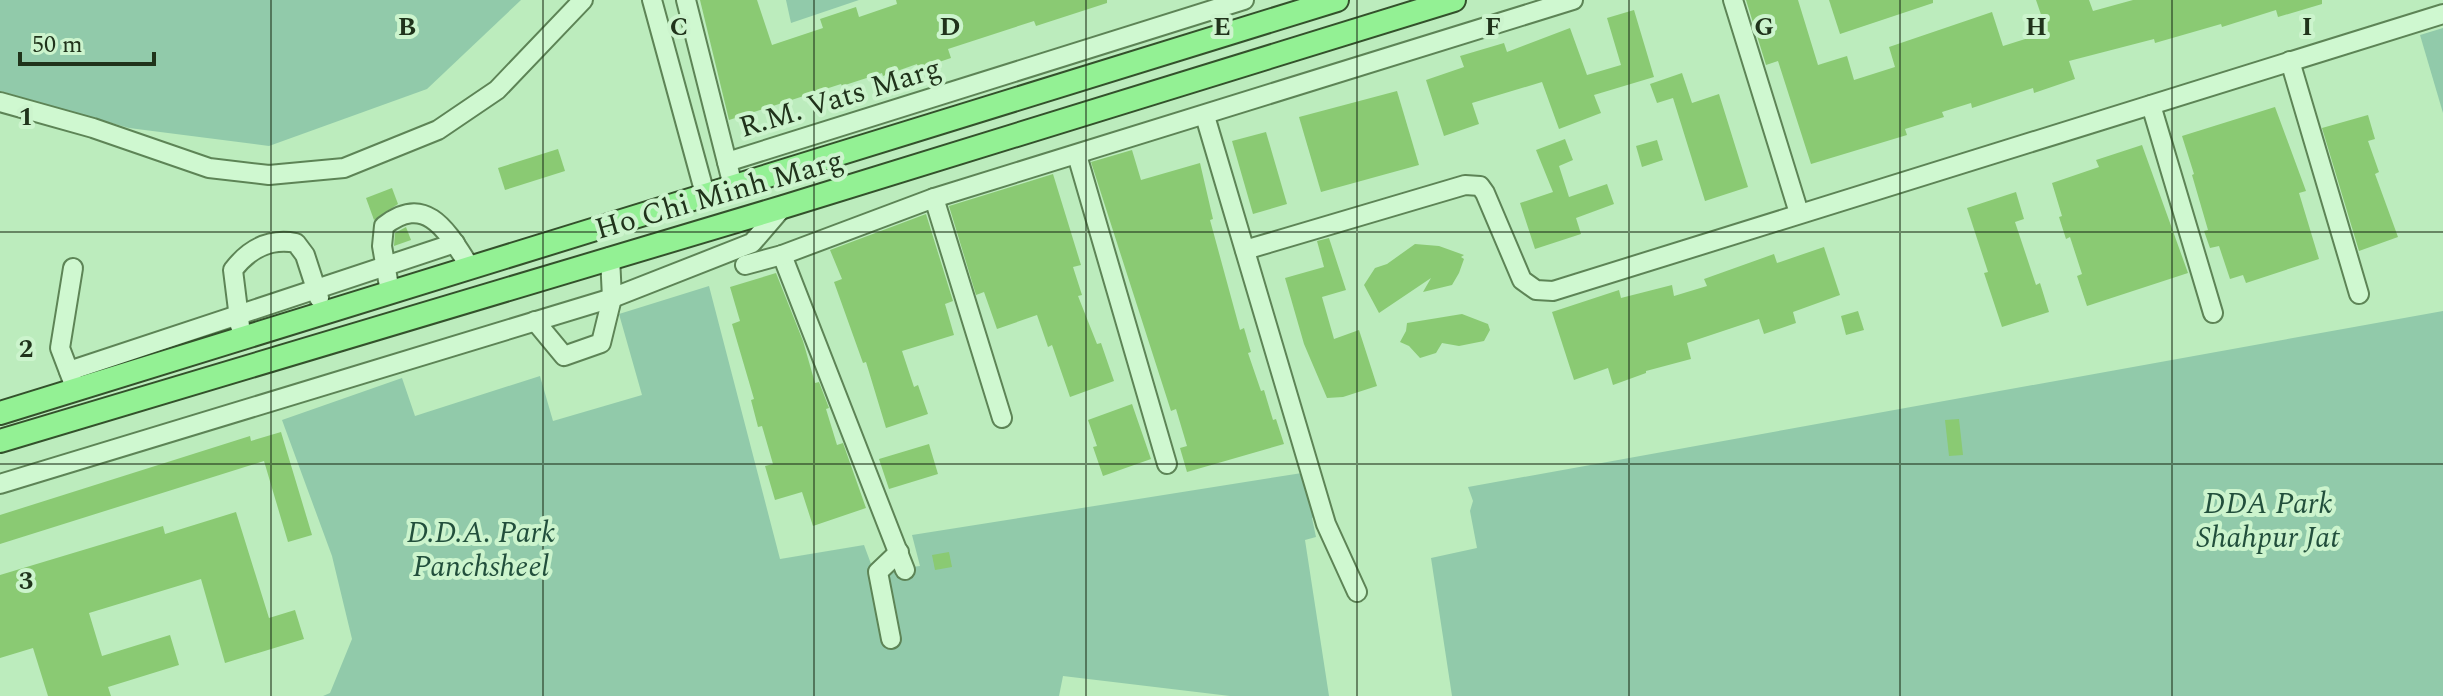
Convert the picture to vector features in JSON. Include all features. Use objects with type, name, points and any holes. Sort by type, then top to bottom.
[{"type":"main road","name":"Ho Chi Minh Marg","points":[[0,413],[73,380],[240,326],[323,312],[1337,0]]},
{"type":"main road","name":"Ho Chi Minh Marg","points":[[0,441],[783,207],[1454,0]]},
{"type":"street","points":[[0,102],[93,128],[209,168],[269,175],[344,168],[438,130],[497,90],[583,0]]},
{"type":"street","points":[[652,0],[705,194]]},
{"type":"street","points":[[686,0],[733,186]]},
{"type":"street","name":"R.M. Vats Marg","points":[[727,162],[1244,0]]},
{"type":"street","points":[[745,265],[782,255],[934,198],[1573,0]]},
{"type":"street","points":[[1733,0],[1799,213]]},
{"type":"street","points":[[1245,250],[1473,185],[1480,186],[1485,193],[1522,280],[1536,290],[1553,291],[2443,14]]},
{"type":"street","points":[[671,69],[702,61]]},
{"type":"street","points":[[2290,61],[2359,294]]},
{"type":"street","points":[[2151,105],[2213,313]]},
{"type":"street","points":[[1205,116],[1326,524],[1357,592]]},
{"type":"street","points":[[688,129],[717,123]]},
{"type":"street","points":[[1077,155],[1167,464]]},
{"type":"street","points":[[934,198],[1002,418]]},
{"type":"street","points":[[0,484],[612,298],[752,243],[783,207]]},
{"type":"street","points":[[390,292],[382,246],[384,226],[407,213],[422,212],[439,223],[470,267]]},
{"type":"street","points":[[323,312],[316,289],[305,255],[296,243],[278,240],[250,251],[233,270],[240,326],[316,289],[455,243]]},
{"type":"street","points":[[782,255],[902,561]]},
{"type":"street","points":[[535,321],[564,356],[601,343],[612,298],[610,257]]},
{"type":"street","points":[[73,268],[60,348],[73,380]]},
{"type":"street","points":[[869,559],[902,561]]},
{"type":"street","points":[[891,639],[878,572],[902,561]]},
{"type":"green space","points":[[0,0],[521,0],[427,89],[269,146],[129,128],[0,91]]},
{"type":"green space","points":[[786,0],[859,0],[791,23]]},
{"type":"green space","points":[[2443,28],[2443,113],[2420,35]]},
{"type":"green space","name":"D.D.A. Park Panchsheel","points":[[709,286],[780,559],[864,545],[874,572],[920,566],[912,535],[1302,473],[1317,515],[1312,518],[1316,537],[1305,540],[1329,696],[1230,696],[1063,676],[1059,696],[323,696],[330,693],[352,639],[332,556],[282,420],[402,378],[415,416],[540,376],[553,421],[642,395],[619,314]]},
{"type":"green space","name":"DDA Park Shahpur Jat","points":[[2443,311],[2443,696],[1452,696],[1431,558],[1477,548],[1470,511],[1473,501],[1468,487]]},
{"type":"building","points":[[700,0],[757,0],[772,45],[823,28],[820,19],[856,7],[859,17],[897,4],[896,0],[1107,0],[1107,3],[1036,26],[1034,21],[948,49],[951,58],[918,69],[917,64],[883,76],[882,73],[841,84],[729,120]]},
{"type":"building","points":[[1746,0],[1798,0],[1818,65],[1847,56],[1854,80],[1895,67],[1889,47],[1992,12],[2003,46],[2047,32],[2036,0],[2089,0],[2093,11],[2133,0],[2322,0],[2322,4],[2278,17],[2276,10],[2222,27],[2221,24],[2155,43],[2154,39],[2069,61],[2075,79],[2034,93],[2033,88],[1972,108],[1971,103],[1942,112],[1944,117],[1905,129],[1907,135],[1811,164],[1778,61],[1766,65]]},
{"type":"building","points":[[1829,0],[1933,0],[1933,3],[1840,34]]},
{"type":"building","points":[[1634,10],[1654,77],[1594,95],[1601,113],[1559,129],[1542,82],[1472,103],[1479,124],[1444,136],[1426,80],[1464,67],[1460,56],[1504,43],[1507,52],[1570,28],[1587,75],[1621,65],[1607,18]]},
{"type":"building","points":[[1682,73],[1692,103],[1719,94],[1748,187],[1705,201],[1673,98],[1657,103],[1650,84]]},
{"type":"building","points":[[1397,91],[1419,165],[1321,192],[1299,117]]},
{"type":"building","points":[[2275,107],[2306,191],[2299,193],[2319,259],[2246,283],[2243,275],[2230,279],[2219,246],[2210,248],[2194,174],[2182,136]]},
{"type":"building","points":[[2368,115],[2375,139],[2368,141],[2379,172],[2375,174],[2398,237],[2359,251],[2322,128]]},
{"type":"building","points":[[1266,132],[1287,204],[1253,214],[1232,141]]},
{"type":"building","points":[[1565,139],[1573,160],[1559,166],[1569,197],[1607,184],[1614,204],[1576,218],[1581,234],[1535,249],[1520,203],[1553,192],[1536,150]]},
{"type":"building","points":[[1657,140],[1663,160],[1642,167],[1636,146]]},
{"type":"building","points":[[2142,145],[2188,273],[2087,306],[2077,276],[2082,274],[2070,237],[2066,239],[2052,183],[2099,167],[2096,160]]},
{"type":"building","points":[[558,149],[565,171],[505,190],[498,168]]},
{"type":"building","points":[[1132,150],[1141,180],[1200,163],[1213,219],[1210,220],[1240,330],[1244,328],[1251,352],[1248,353],[1261,391],[1264,390],[1284,444],[1187,472],[1180,448],[1187,446],[1176,409],[1171,411],[1091,162]]},
{"type":"building","points":[[1053,174],[1081,265],[1073,267],[1082,295],[1078,296],[1097,344],[1101,343],[1114,381],[1070,397],[1052,345],[1048,347],[1037,315],[997,329],[984,292],[976,295],[949,206]]},
{"type":"building","points":[[392,188],[398,204],[374,220],[366,198]]},
{"type":"building","points":[[2016,192],[2024,219],[2015,222],[2036,285],[2040,283],[2049,312],[2002,327],[1967,208]]},
{"type":"building","points":[[926,214],[953,301],[945,304],[954,335],[902,351],[914,387],[918,385],[928,414],[886,428],[866,362],[863,363],[834,282],[842,279],[830,250]]},
{"type":"building","points":[[406,227],[411,240],[394,246],[395,233]]},
{"type":"building","points":[[1329,238],[1346,290],[1322,297],[1334,339],[1359,330],[1377,386],[1343,397],[1327,398],[1304,344],[1285,278],[1324,267],[1317,241]]},
{"type":"building","points":[[1415,244],[1439,246],[1464,255],[1459,273],[1452,285],[1423,292],[1431,278],[1379,313],[1364,285],[1375,268],[1387,264]]},
{"type":"building","points":[[1824,247],[1840,295],[1793,312],[1796,323],[1764,334],[1759,319],[1687,343],[1691,359],[1646,371],[1613,385],[1608,368],[1574,380],[1552,312],[1619,290],[1621,298],[1672,285],[1674,296],[1707,286],[1704,279],[1774,254],[1777,263]]},
{"type":"building","points":[[776,273],[803,341],[815,383],[819,382],[829,408],[826,409],[837,445],[843,443],[866,508],[813,526],[802,492],[775,500],[765,466],[773,464],[762,426],[758,427],[751,400],[754,399],[732,324],[740,321],[730,287]]},
{"type":"building","points":[[1858,311],[1864,330],[1846,335],[1841,316]]},
{"type":"building","points":[[1462,314],[1488,324],[1490,330],[1484,341],[1459,346],[1442,343],[1436,353],[1420,358],[1409,346],[1400,342],[1407,323]]},
{"type":"building","points":[[1132,404],[1151,459],[1103,476],[1088,420]]},
{"type":"building","points":[[1959,419],[1963,455],[1949,456],[1945,420]]},
{"type":"building","points":[[281,432],[312,535],[288,542],[264,461],[0,544],[0,515],[250,436],[251,441]]},
{"type":"building","points":[[929,444],[938,474],[889,489],[879,459]]},
{"type":"building","points":[[236,512],[269,618],[295,610],[304,639],[225,663],[201,579],[89,613],[102,656],[170,635],[179,665],[108,687],[111,696],[48,696],[33,648],[0,658],[0,575],[163,526],[165,534]]},
{"type":"building","points":[[949,552],[952,567],[935,570],[932,555]]}]
